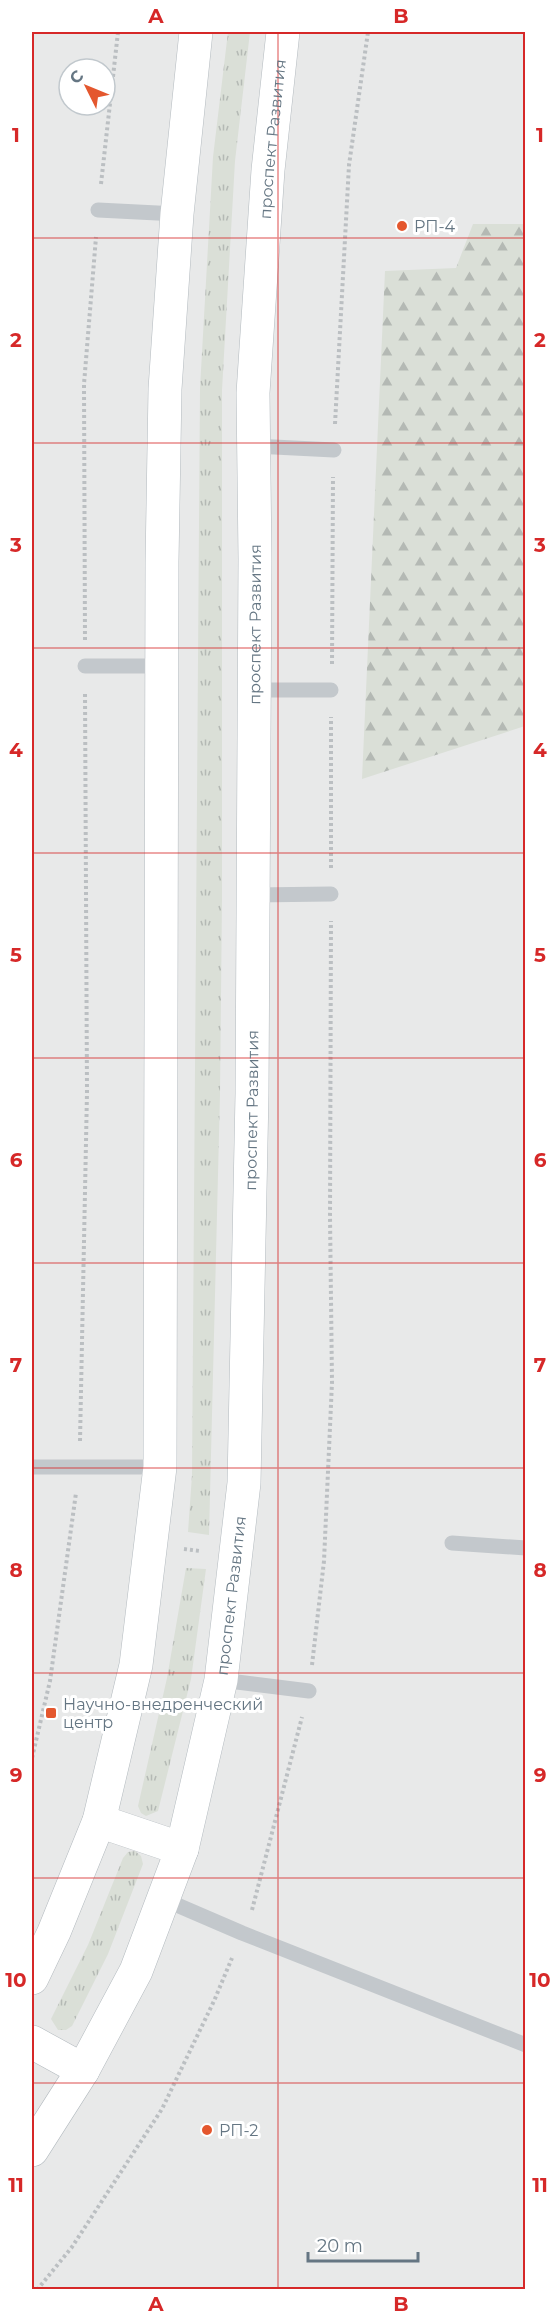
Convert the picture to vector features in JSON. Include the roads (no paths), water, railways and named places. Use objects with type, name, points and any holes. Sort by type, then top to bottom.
[{"type":"street","points":[[32,1978],[54,1932],[99,1821],[136,1665],[160,1467],[165,388],[177,214],[196,32]]},
{"type":"street","name":"проспект Развития","points":[[32,2150],[83,2070],[136,1971],[182,1849],[222,1680],[244,1483],[252,1094],[253,393],[268,171],[283,32]]},
{"type":"street","points":[[99,1821],[182,1849]]},
{"type":"street","points":[[32,2042],[83,2070]]},
{"type":"lane","points":[[98,210],[177,214]]},
{"type":"lane","points":[[253,446],[334,450]]},
{"type":"lane","points":[[85,666],[162,666]]},
{"type":"lane","points":[[254,690],[331,690]]},
{"type":"lane","points":[[253,896],[331,894]]},
{"type":"lane","points":[[32,1467],[160,1467]]},
{"type":"lane","points":[[452,1543],[525,1548]]},
{"type":"lane","points":[[222,1680],[309,1691]]},
{"type":"lane","points":[[164,1899],[242,1933],[525,2044]]},
{"type":"place","name":"РП-4","points":[[402,226]]},
{"type":"place","name":"Научно-внедренческий центр","points":[[51,1713]]},
{"type":"place","name":"РП-2","points":[[207,2130]]}]
